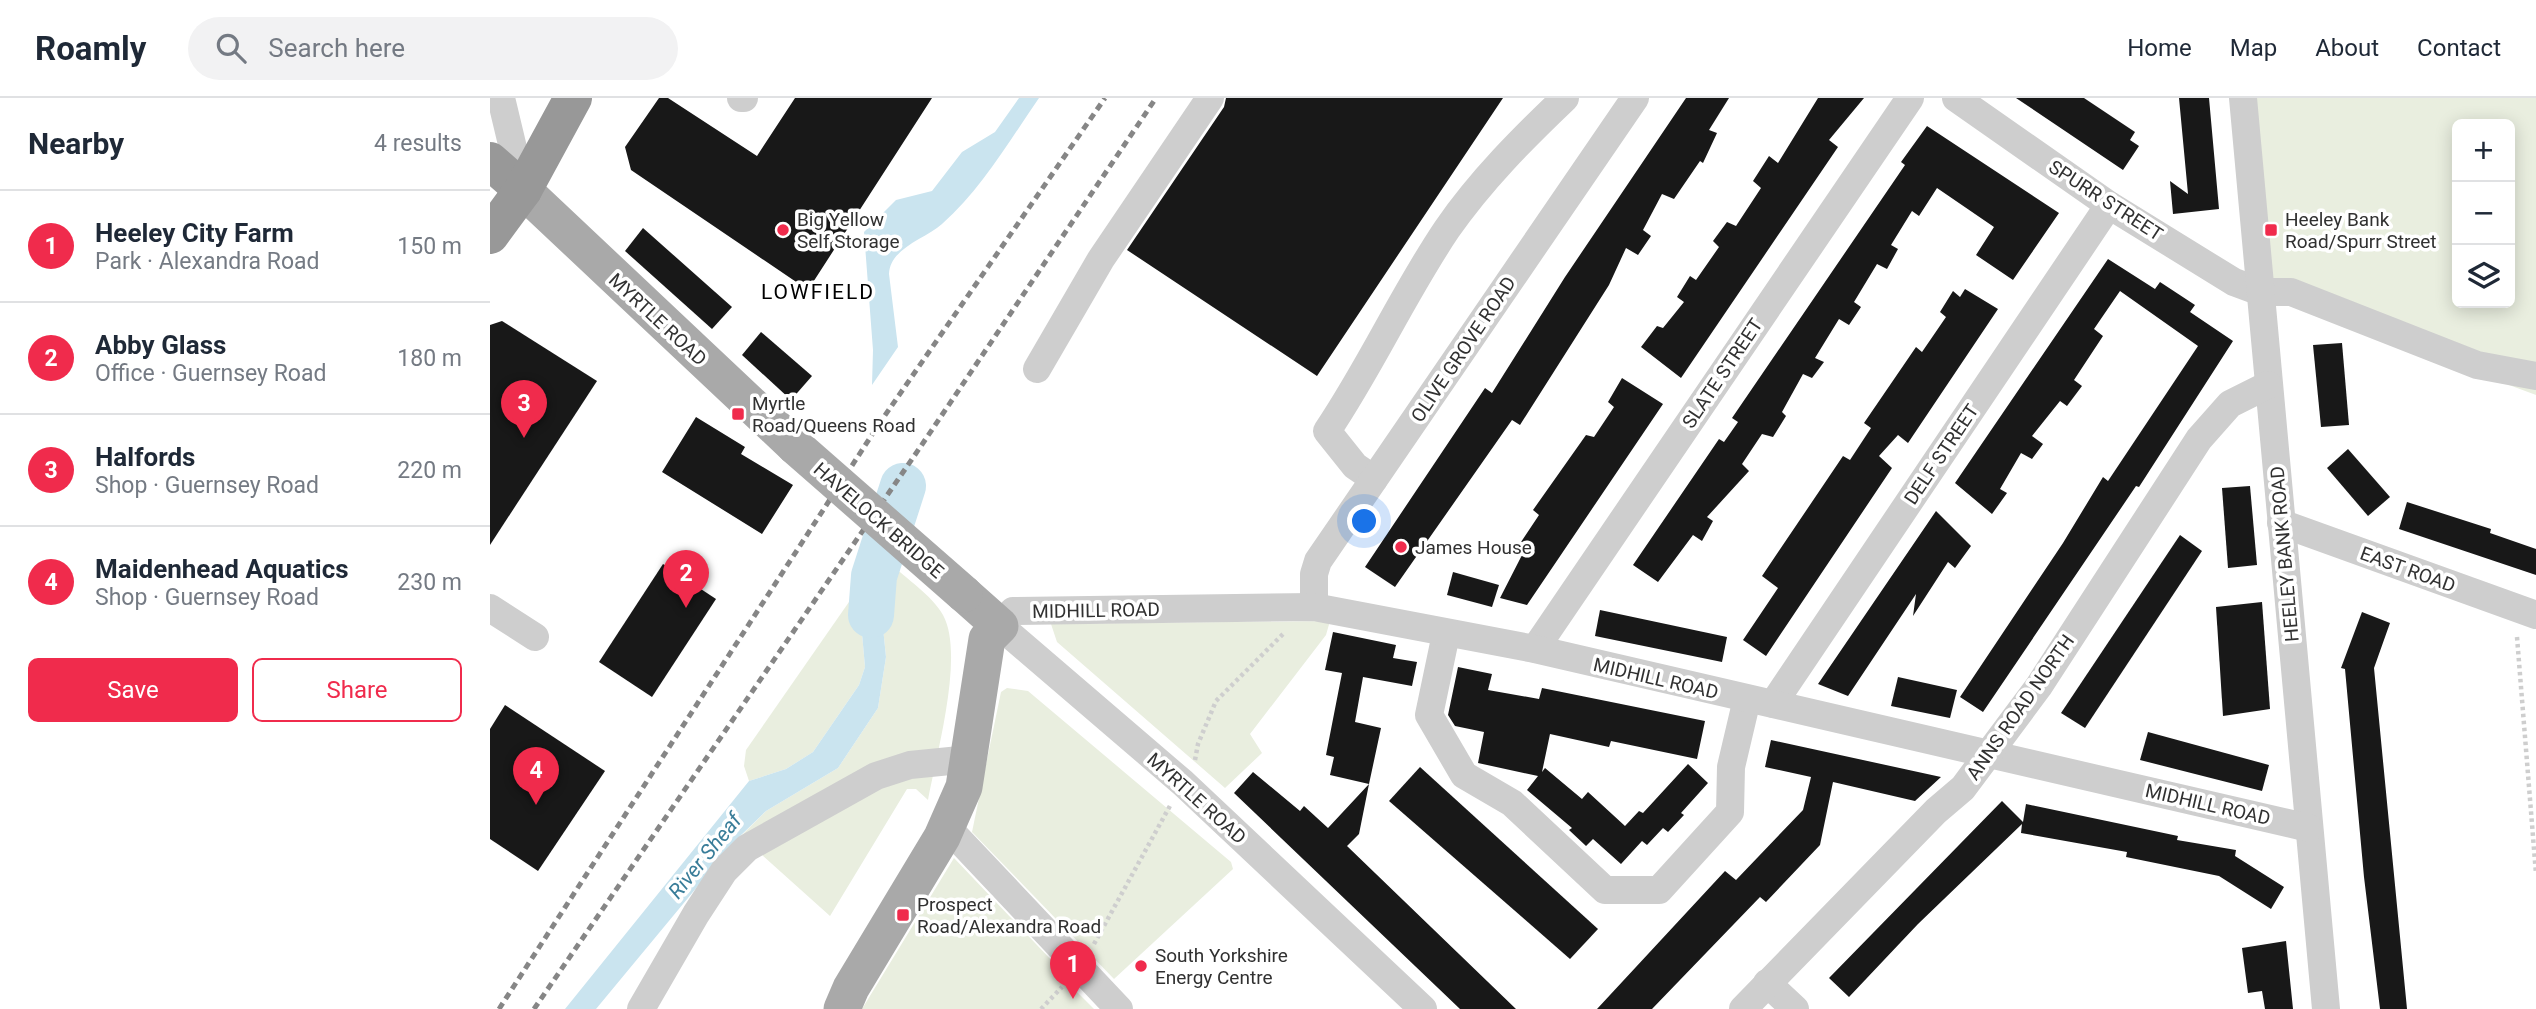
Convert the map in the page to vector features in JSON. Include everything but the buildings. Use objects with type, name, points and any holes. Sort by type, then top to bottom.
[{"type":"highway","points":[[490,235],[523,190],[573,98]]},
{"type":"highway","points":[[490,161],[523,190]]},
{"type":"main road","name":"MYRTLE ROAD","points":[[523,190],[794,446]]},
{"type":"main road","name":"HAVELOCK BRIDGE","points":[[794,446],[964,594]]},
{"type":"main road","name":"MYRTLE ROAD","points":[[964,594],[1000,626]]},
{"type":"main road","points":[[842,1009],[851,988],[947,827],[964,787],[987,639],[1000,626]]},
{"type":"street","points":[[501,98],[523,190]]},
{"type":"street","points":[[1037,369],[1101,259],[1210,98]]},
{"type":"street","points":[[1374,479],[1355,466],[1327,431],[1362,381],[1407,295],[1447,230],[1515,145],[1565,98]]},
{"type":"street","name":"OLIVE GROVE ROAD","points":[[1314,607],[1314,574],[1318,561],[1635,98]]},
{"type":"street","name":"SLATE STREET","points":[[1535,649],[1910,98]]},
{"type":"street","name":"SPURR STREET","points":[[1956,98],[2109,205],[2234,282],[2261,292],[2291,292],[2477,365],[2536,376]]},
{"type":"street","name":"HEELEY BANK ROAD","points":[[2243,98],[2326,1009]]},
{"type":"street","name":"DELF STREET","points":[[1760,702],[2109,205]]},
{"type":"street","name":"ANNS ROAD NORTH","points":[[1743,1009],[1936,811],[1962,788],[1987,751],[2000,740],[2039,686],[2204,431],[2236,400],[2268,385]]},
{"type":"street","name":"EAST ROAD","points":[[2281,523],[2526,612]]},
{"type":"street","name":"MIDHILL ROAD","points":[[1000,626],[1013,611],[1314,607],[1535,649],[1760,702],[1987,751],[2309,828]]},
{"type":"street","points":[[490,608],[535,637]]},
{"type":"street","name":"MYRTLE ROAD","points":[[1000,626],[1183,783],[1423,1009]]},
{"type":"street","points":[[1446,634],[1429,715],[1464,775],[1512,803],[1605,890],[1659,890],[1730,812],[1731,768],[1760,702]]},
{"type":"street","points":[[641,1009],[724,871],[747,848],[876,776],[911,765],[970,759]]},
{"type":"street","points":[[947,827],[1119,1009]]},
{"type":"street","points":[[1767,983],[1795,1009]]},
{"type":"path","points":[[1081,967],[1196,759],[1198,744],[1216,701],[1314,607]]},
{"type":"path","points":[[2526,612],[2536,874]]},
{"type":"shaded area","points":[[2255,98],[2536,98],[2536,395],[2272,297]]},
{"type":"shaded area","points":[[890,563],[926,594],[943,615],[949,633],[951,654],[947,706],[928,800],[916,789],[907,789],[830,916],[741,836],[766,811],[838,768],[878,708],[886,657],[880,598]]},
{"type":"shaded area","points":[[858,589],[865,667],[859,685],[813,752],[786,769],[749,781],[744,766],[746,750]]},
{"type":"shaded area","points":[[1330,621],[1326,635],[1250,734],[1262,753],[1225,788],[1057,642],[1051,624]]},
{"type":"shaded area","points":[[1007,688],[1028,691],[1231,862],[1233,869],[1114,979],[972,832],[1001,692]]},
{"type":"shaded area","points":[[954,858],[1076,986],[1074,989],[1094,1009],[862,1009]]},
{"type":"water","points":[[1019,98],[1039,98],[970,196],[942,224],[895,257],[889,274],[898,347],[872,385],[873,350],[864,232],[896,200],[932,191],[962,152],[995,132]]},
{"type":"water","points":[[872,549],[890,563],[880,598],[886,657],[878,708],[838,768],[766,811],[736,840],[596,1009],[565,1009],[749,781],[786,769],[813,752],[859,685],[865,667],[858,589]]},
{"type":"waterway","name":"River Sheaf","points":[[871,615],[874,576],[903,486]]},
{"type":"railway","points":[[499,1009],[879,424],[1105,98]]},
{"type":"railway","points":[[534,1009],[921,446],[1156,98]]},
{"type":"place","name":"Big Yellow Self Storage","points":[[783,230]]},
{"type":"place","name":"Heeley Bank Road/Spurr Street","points":[[2271,230]]},
{"type":"place","name":"Myrtle Road/Queens Road","points":[[738,414]]},
{"type":"place","name":"Halfords","points":[[524,438]]},
{"type":"place","name":"James House","points":[[1401,547]]},
{"type":"place","name":"Abby Glass","points":[[686,608]]},
{"type":"place","name":"Maidenhead Aquatics","points":[[536,805]]},
{"type":"place","name":"Prospect Road/Alexandra Road","points":[[903,915]]},
{"type":"place","name":"South Yorkshire Energy Centre","points":[[1141,966]]},
{"type":"place","name":"Heeley City Farm","points":[[1073,999]]},
{"type":"district","name":"LOWFIELD","points":[[818,292]]}]
